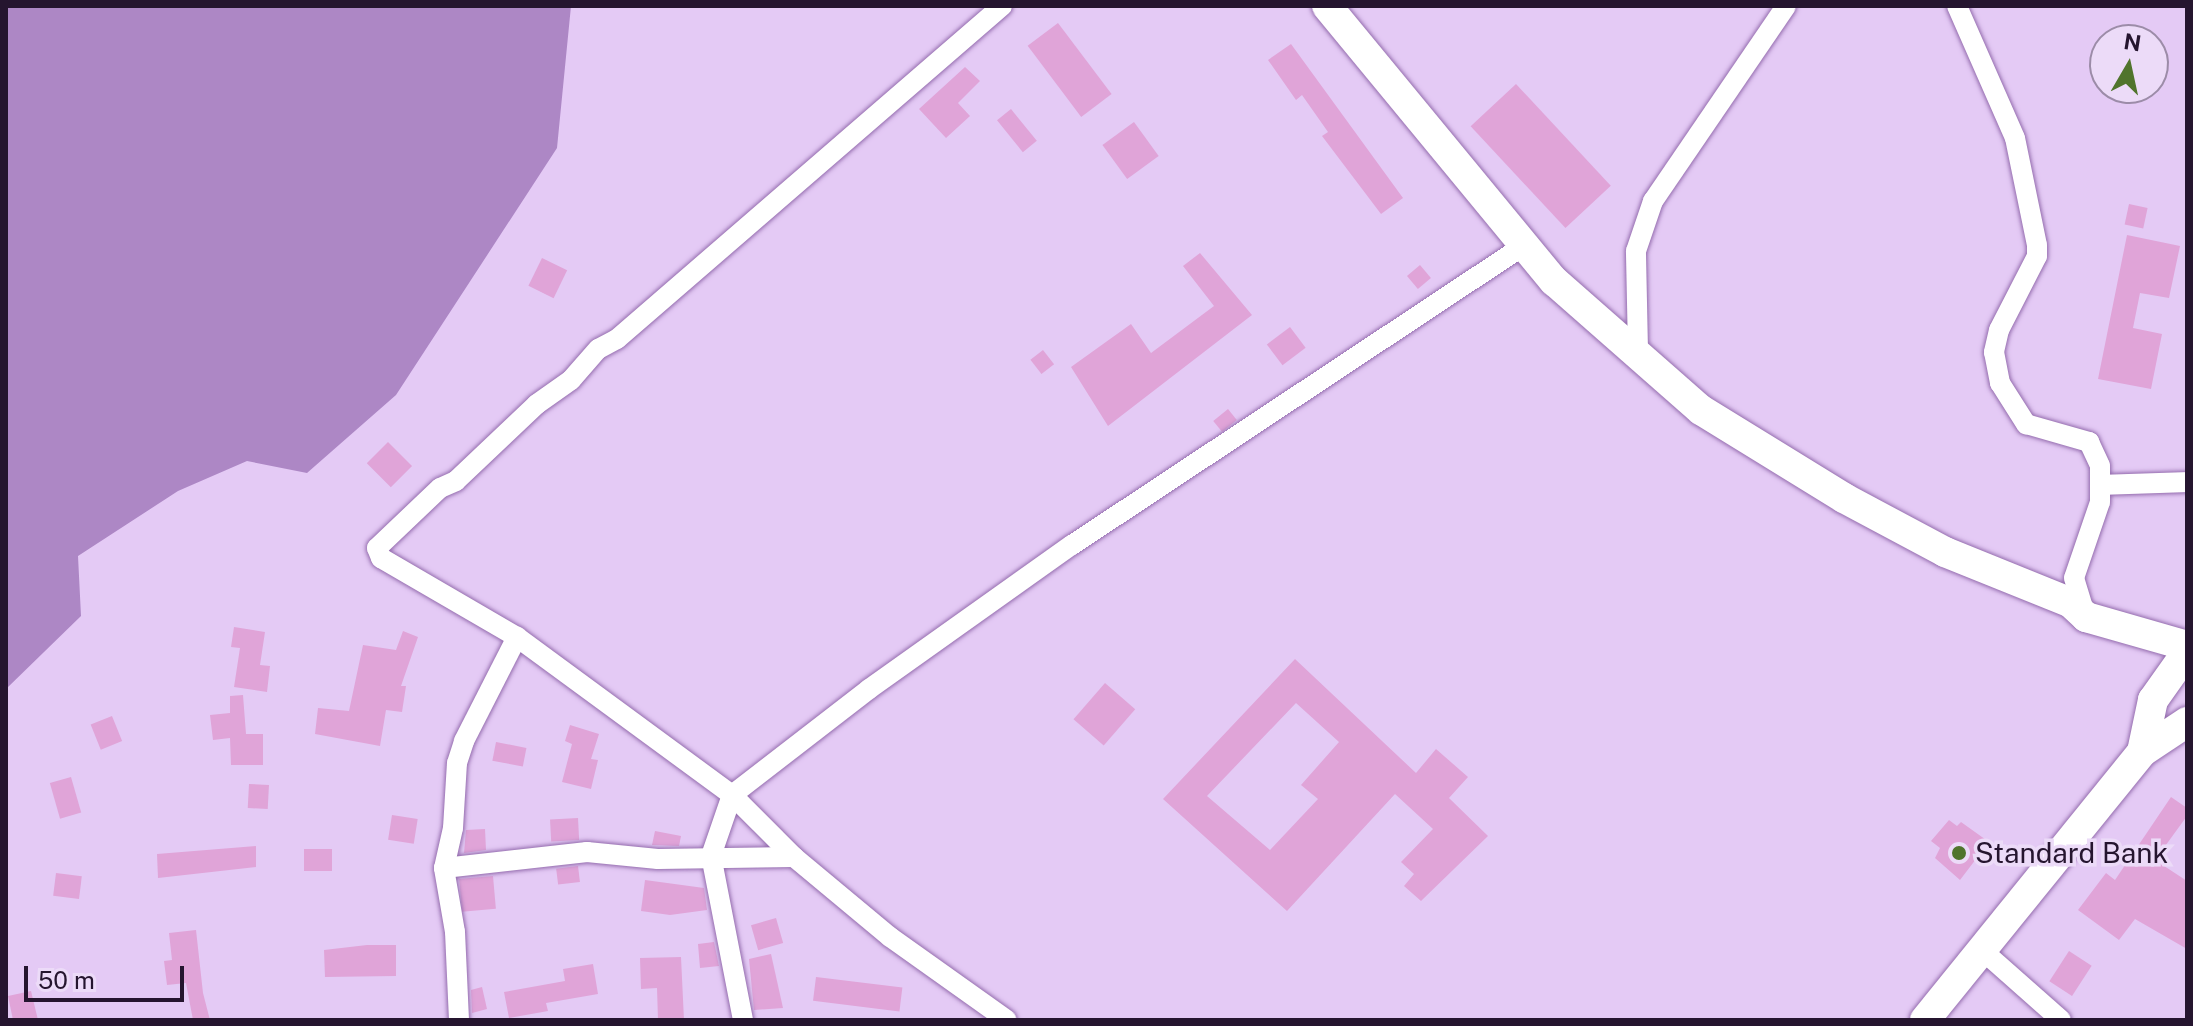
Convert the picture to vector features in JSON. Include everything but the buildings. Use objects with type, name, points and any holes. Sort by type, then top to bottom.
[{"type":"street","points":[[1002,6],[887,100],[850,138],[628,329],[598,349],[571,380],[381,542],[381,558],[517,637],[732,795],[794,857],[890,937],[1007,1020]]},
{"type":"street","points":[[1327,6],[1554,281],[1638,350],[1701,410],[1844,498],[1945,552],[2071,603],[2086,617],[2187,646]]},
{"type":"street","points":[[1638,350],[1636,251],[1653,201],[1786,6]]},
{"type":"street","points":[[1957,6],[2015,138],[2037,245],[2037,256],[1999,330],[1994,352],[2000,383],[2026,424],[2089,442],[2100,466],[2101,485],[2074,578],[2086,617]]},
{"type":"street","points":[[743,1020],[711,856],[732,795],[869,689],[1072,545],[1523,246]]},
{"type":"street","points":[[2101,485],[2187,482]]},
{"type":"street","points":[[459,1020],[455,932],[444,868],[464,741],[517,637]]},
{"type":"street","points":[[2142,752],[2153,700],[2187,652]]},
{"type":"street","points":[[1925,1020],[2142,752],[2187,722]]},
{"type":"street","points":[[444,868],[587,852],[658,859],[794,857]]},
{"type":"street","points":[[1983,951],[2061,1020]]},
{"type":"shaded area","points":[[6,6],[571,6],[557,148],[396,395],[307,473],[247,461],[178,491],[78,556],[81,616],[6,689]]},
{"type":"place","name":"Standard Bank","points":[[1959,853]]}]
